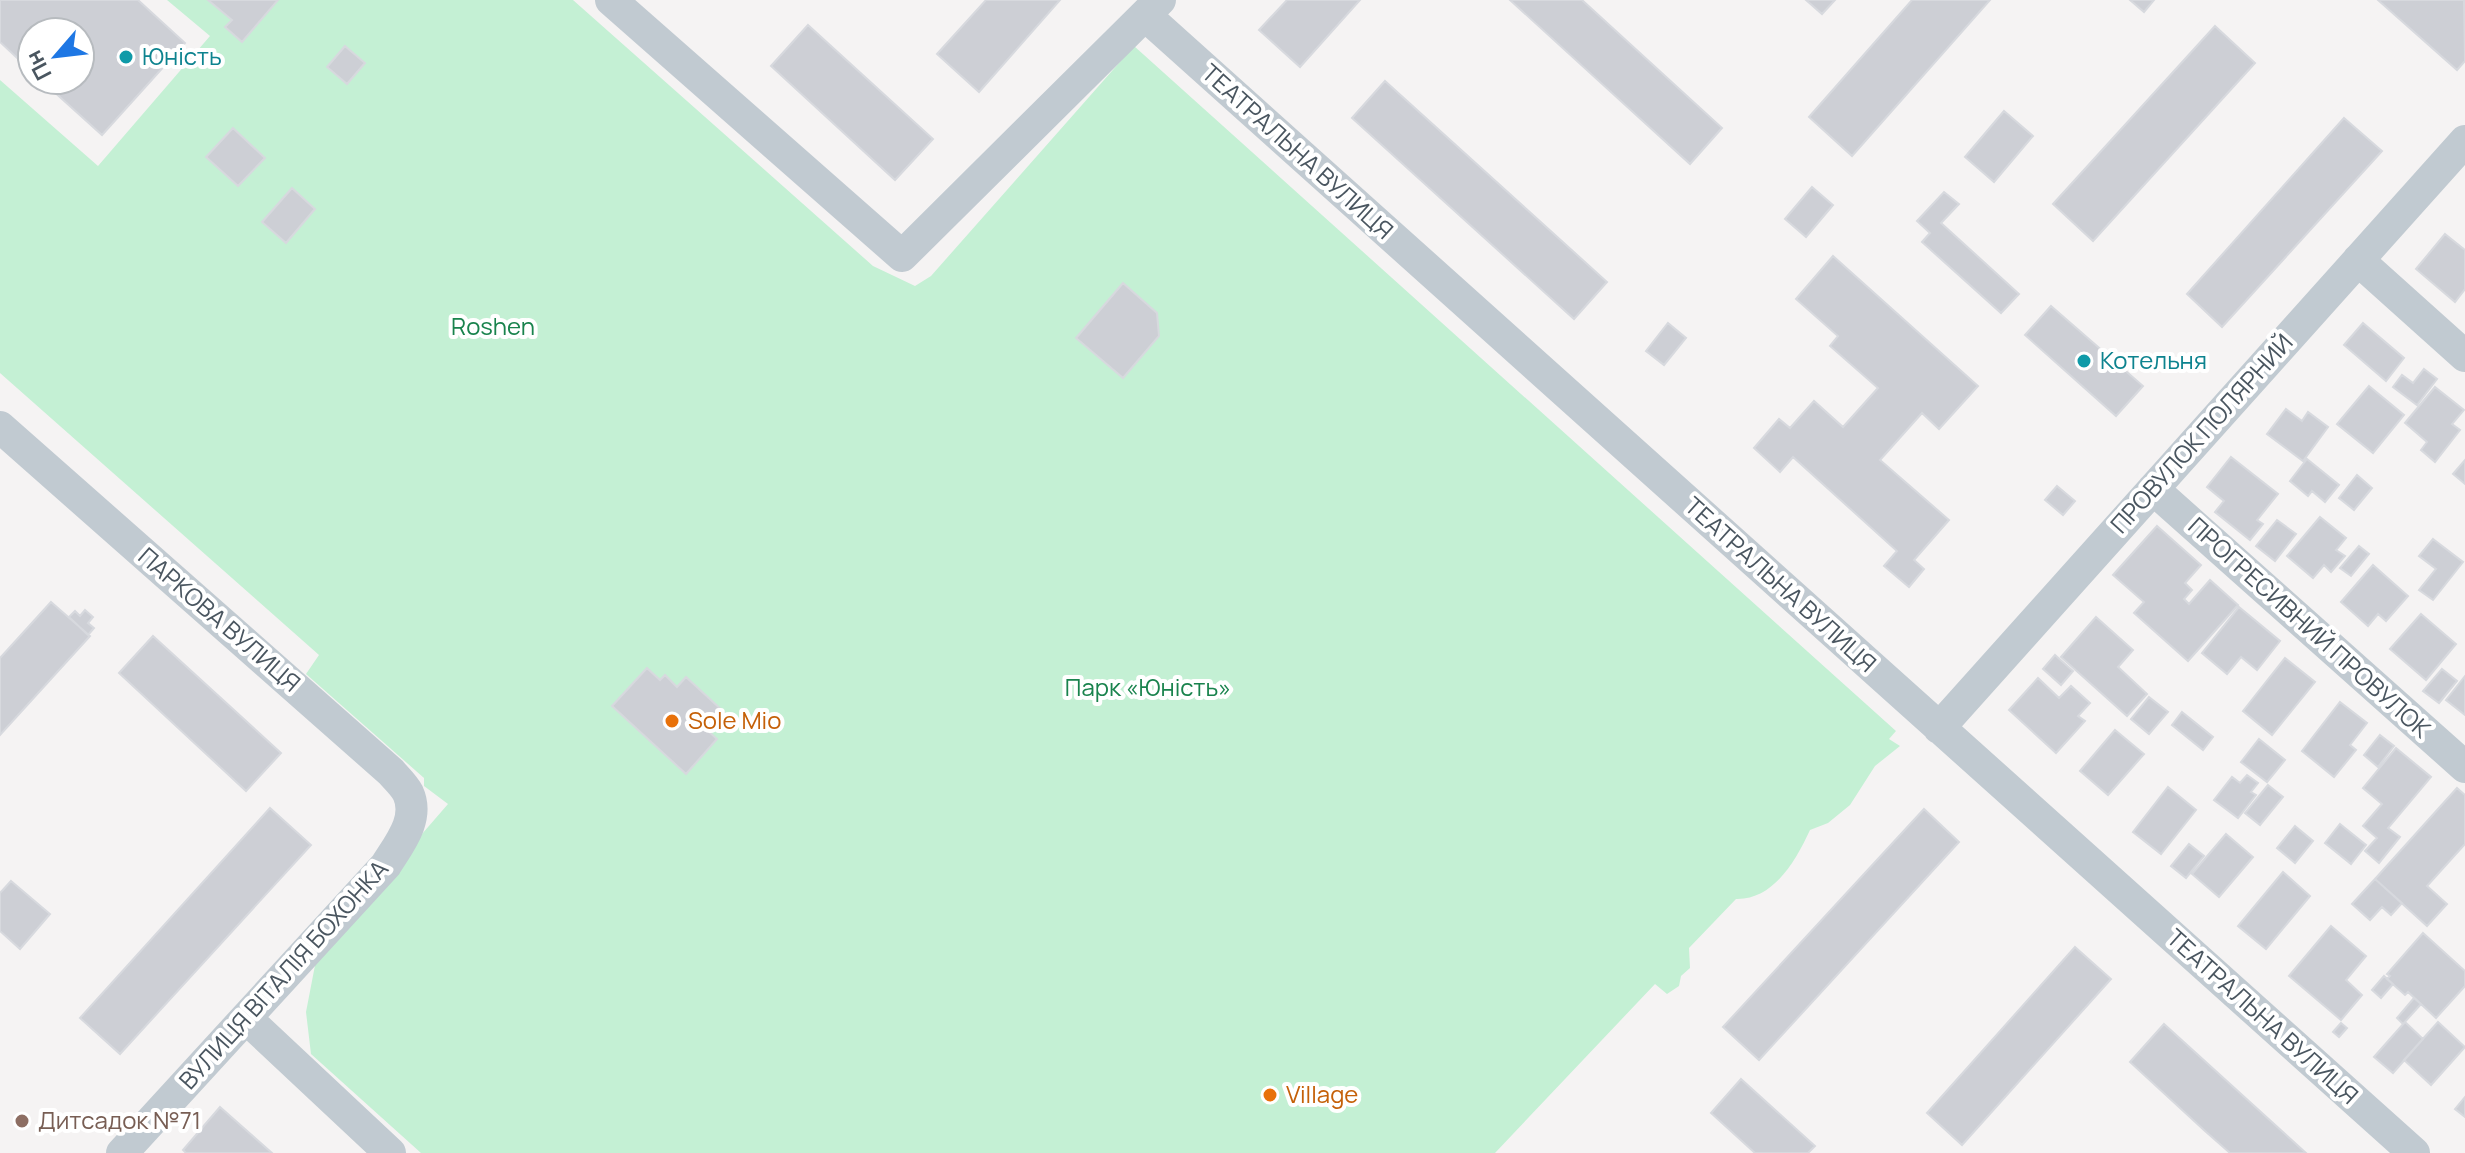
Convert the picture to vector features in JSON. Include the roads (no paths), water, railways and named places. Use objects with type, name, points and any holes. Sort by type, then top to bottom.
[{"type":"street","points":[[611,0],[902,256],[1153,8]]},
{"type":"street","name":"ТЕАТРАЛЬНА ВУЛИЦЯ","points":[[1153,8],[1939,728],[2414,1153]]},
{"type":"street","name":"ПРОВУЛОК ПОЛЯРНИЙ","points":[[1939,728],[2465,141]]},
{"type":"street","points":[[2358,260],[2465,356]]},
{"type":"street","name":"ПАРКОВА ВУЛИЦЯ","points":[[0,427],[391,772],[408,793],[411,811],[408,829]]},
{"type":"street","name":"ПРОГРЕСИВНИЙ ПРОВУЛОК","points":[[2153,489],[2465,767]]},
{"type":"street","name":"ВУЛИЦЯ ВІТАЛІЯ БОХОНКА","points":[[122,1153],[386,865],[408,829]]},
{"type":"street","points":[[247,1019],[390,1153]]},
{"type":"place","name":"Юність","points":[[126,57]]},
{"type":"place","name":"Котельня","points":[[2084,361]]},
{"type":"place","name":"Sole Mio","points":[[672,721]]},
{"type":"place","name":"Village","points":[[1270,1095]]},
{"type":"place","name":"Дитсадок №71","points":[[22,1121]]},
{"type":"park label","name":"Roshen","points":[[493,327]]},
{"type":"park label","name":"Парк «Юність»","points":[[1148,688]]}]
